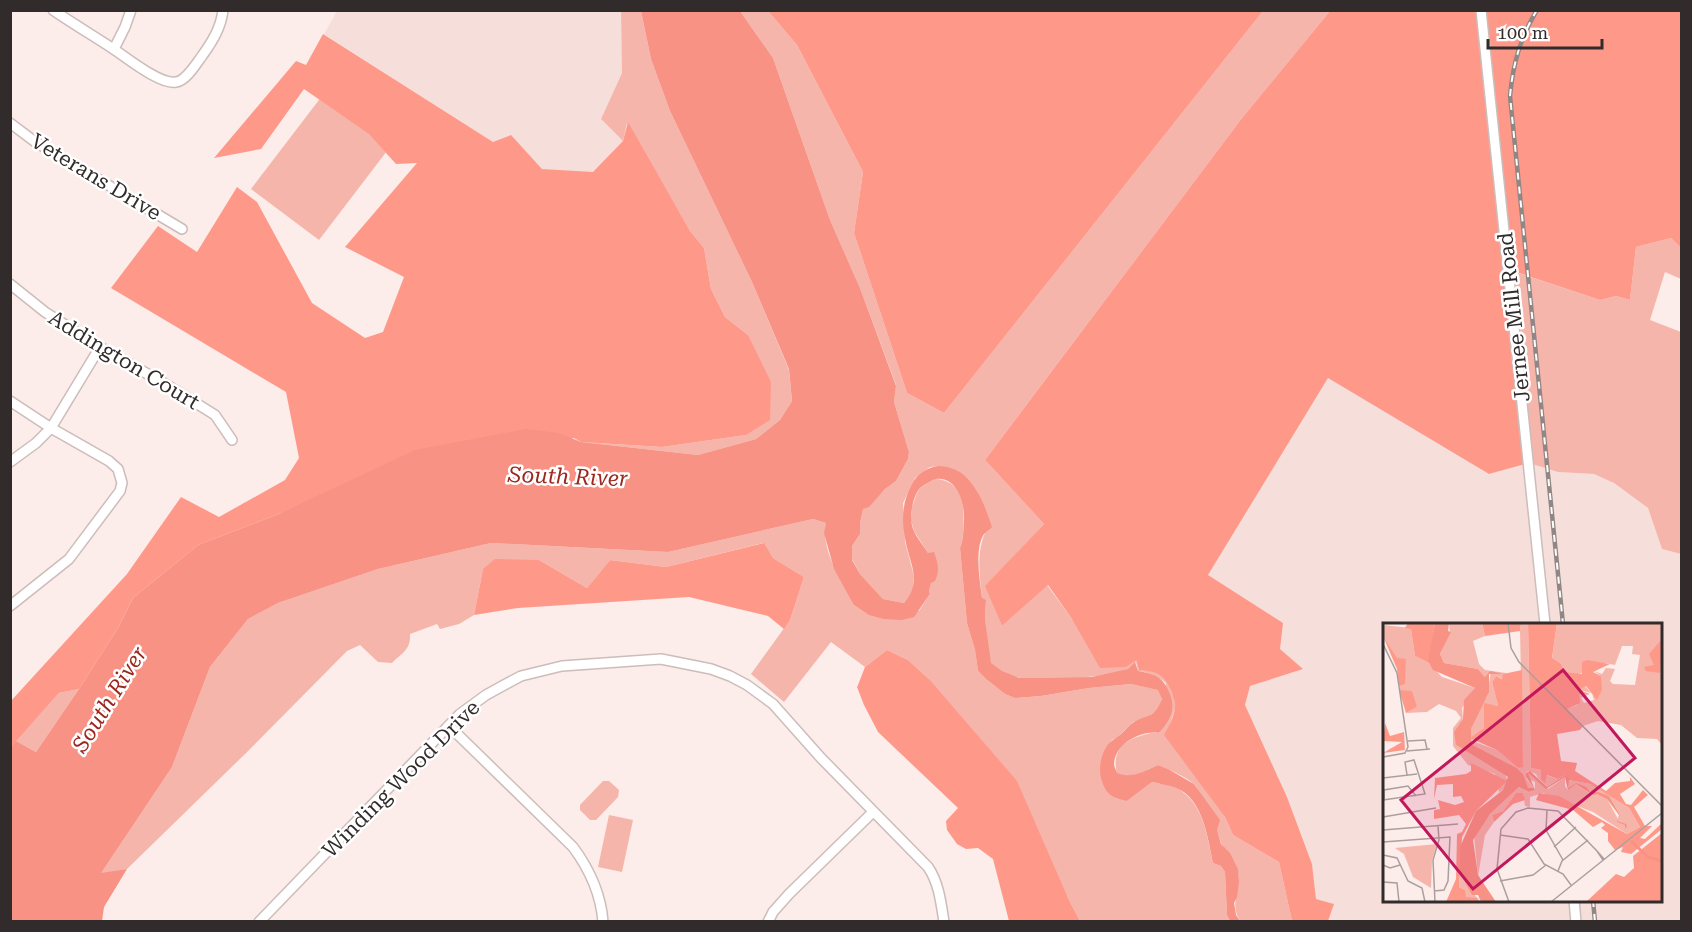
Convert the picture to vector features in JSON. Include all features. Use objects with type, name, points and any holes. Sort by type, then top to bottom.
[{"type":"street","points":[[53,10],[134,64],[167,82],[183,80],[201,57],[220,28],[223,10]]},
{"type":"street","points":[[114,49],[132,10]]},
{"type":"street","name":"Jernee Mill Road","points":[[1481,10],[1545,623]]},
{"type":"street","name":"Veterans Drive","points":[[10,123],[34,141],[182,229]]},
{"type":"street","name":"Addington Court","points":[[10,284],[45,312],[215,416],[232,440]]},
{"type":"street","points":[[10,462],[36,443],[51,428],[100,347]]},
{"type":"street","points":[[10,401],[51,428],[109,461],[118,469],[122,483],[120,491],[69,558],[10,606]]},
{"type":"street","name":"Winding Wood Drive","points":[[259,921],[460,714],[486,695],[534,673],[562,666],[665,659],[711,669],[730,676],[762,695],[778,709],[821,758],[933,874],[945,921]]},
{"type":"street","points":[[449,726],[573,847],[589,871],[599,895],[603,921]]},
{"type":"street","points":[[768,921],[789,894],[873,812]]},
{"type":"street","points":[[1574,902],[1576,921]]},
{"type":"shaded area","points":[[337,11],[621,11],[622,73],[601,119],[623,141],[593,173],[542,169],[511,136],[493,142],[324,34]]},
{"type":"shaded area","points":[[621,11],[641,11],[651,59],[670,111],[752,282],[789,370],[792,401],[780,420],[756,439],[698,455],[581,442],[662,447],[746,435],[748,335],[725,317],[711,289],[704,248],[690,231],[627,123],[623,141],[601,119],[622,73]]},
{"type":"shaded area","points":[[740,11],[768,11],[797,45],[863,172],[854,233],[907,393],[944,413],[1263,11],[1330,11],[1242,118],[985,460],[1044,524],[986,586],[1002,626],[1047,585],[1072,619],[1136,660],[1139,670],[1160,674],[1168,681],[1176,705],[1170,724],[1225,817],[1233,835],[1279,862],[1292,921],[1240,921],[1235,909],[1237,868],[1222,845],[1204,801],[1192,782],[1158,765],[1133,775],[1117,774],[1117,754],[1123,745],[1140,736],[1160,733],[1166,683],[1153,674],[1138,671],[1136,662],[1128,669],[1106,675],[1043,679],[1016,677],[990,663],[985,619],[986,601],[982,599],[979,565],[980,549],[985,533],[953,469],[930,467],[915,478],[903,503],[905,542],[914,576],[913,589],[904,603],[883,599],[860,574],[852,559],[852,546],[860,534],[863,509],[896,481],[908,459],[909,452],[894,402],[896,385],[860,288],[830,220],[773,58]]},
{"type":"shaded area","points":[[768,11],[1263,11],[944,413],[907,393],[854,233],[863,172],[797,45]]},
{"type":"shaded area","points":[[1330,11],[1681,11],[1681,248],[1671,238],[1636,247],[1630,300],[1616,296],[1600,300],[1510,270],[1529,463],[1489,474],[1328,378],[1208,575],[1283,623],[1280,649],[1303,669],[1250,686],[1245,705],[1287,797],[1312,864],[1316,899],[1334,904],[1328,921],[1292,921],[1279,862],[1233,835],[1225,817],[1164,735],[1175,705],[1170,687],[1164,679],[1156,673],[1139,670],[1136,660],[1126,667],[1100,668],[1072,619],[1048,585],[1002,626],[985,586],[1044,524],[985,460],[1242,118]]},
{"type":"shaded area","points":[[323,34],[493,142],[511,135],[542,169],[593,172],[623,141],[628,122],[690,231],[704,248],[711,289],[725,317],[748,335],[771,382],[770,420],[746,435],[662,447],[581,442],[574,438],[281,513],[198,545],[133,598],[118,628],[79,689],[59,693],[11,747],[10,702],[127,574],[181,497],[219,517],[285,480],[299,458],[286,392],[111,288],[158,226],[197,252],[237,187],[257,202],[312,303],[365,338],[383,332],[404,277],[345,247],[417,163],[396,164],[369,134],[304,89],[261,149],[214,158],[296,61],[306,65]]},
{"type":"shaded area","points":[[322,96],[390,147],[319,240],[251,189]]},
{"type":"shaded area","points":[[1671,238],[1681,248],[1681,279],[1665,272],[1650,320],[1681,332],[1681,554],[1662,549],[1648,508],[1614,483],[1594,474],[1558,472],[1529,463],[1509,270],[1600,300],[1616,296],[1630,300],[1636,247]]},
{"type":"shaded area","points":[[1328,378],[1489,474],[1529,463],[1558,472],[1594,474],[1614,483],[1648,508],[1662,549],[1681,554],[1681,921],[1328,921],[1334,904],[1316,899],[1312,864],[1287,797],[1245,705],[1250,686],[1302,669],[1208,575]]},
{"type":"shaded area","points":[[935,479],[951,484],[957,489],[962,504],[963,537],[960,548],[967,623],[978,671],[1005,694],[1015,698],[1131,684],[1159,690],[1162,699],[1157,711],[1133,722],[1105,749],[1127,801],[1152,782],[1177,788],[1194,804],[1203,822],[1213,863],[1221,866],[1225,872],[1227,915],[1230,921],[1080,921],[1068,898],[929,679],[908,660],[887,650],[865,667],[831,642],[784,702],[751,674],[790,620],[804,577],[773,558],[763,543],[666,567],[610,560],[587,588],[539,560],[483,569],[474,615],[459,624],[440,629],[437,624],[410,634],[407,648],[392,663],[378,662],[360,645],[347,651],[127,869],[100,874],[172,767],[210,667],[248,619],[278,603],[378,569],[491,543],[668,552],[813,519],[826,523],[825,534],[829,555],[853,604],[919,611],[930,594],[931,582],[928,553],[914,531],[911,520],[912,507],[920,488]]},
{"type":"shaded area","points":[[764,543],[773,558],[804,577],[790,620],[784,629],[768,616],[689,597],[518,608],[474,615],[483,569],[495,559],[539,560],[587,588],[610,560],[666,567]]},
{"type":"shaded area","points":[[887,650],[908,660],[929,679],[1017,781],[1080,921],[1009,921],[993,859],[978,848],[966,849],[957,844],[947,830],[946,821],[958,808],[878,732],[864,705],[857,687],[865,667]]},
{"type":"shaded area","points":[[79,689],[36,752],[16,741],[59,693]]},
{"type":"shaded area","points":[[603,781],[609,781],[619,790],[618,797],[596,820],[590,820],[580,810],[580,805]]},
{"type":"shaded area","points":[[609,815],[633,820],[622,872],[598,867]]},
{"type":"water","name":"South River","points":[[641,11],[740,11],[773,58],[830,220],[860,288],[896,386],[894,402],[909,452],[908,459],[896,481],[885,489],[869,507],[863,509],[860,534],[852,546],[852,560],[860,574],[883,599],[904,603],[914,582],[903,519],[905,502],[912,484],[923,472],[938,466],[954,469],[964,475],[979,495],[992,527],[981,540],[978,556],[982,598],[986,600],[985,619],[991,663],[1002,671],[1019,678],[1048,678],[1092,677],[1128,669],[1135,662],[1138,671],[1150,673],[1162,680],[1172,700],[1169,719],[1159,733],[1138,736],[1124,744],[1114,764],[1117,773],[1122,775],[1138,774],[1158,765],[1194,784],[1220,820],[1217,830],[1221,844],[1230,853],[1238,869],[1239,882],[1234,903],[1236,915],[1240,921],[1230,921],[1227,915],[1225,872],[1221,866],[1213,863],[1203,820],[1185,793],[1173,787],[1152,782],[1127,801],[1110,794],[1103,784],[1100,768],[1106,747],[1132,723],[1151,715],[1156,710],[1162,699],[1158,690],[1131,684],[1015,698],[1005,694],[978,671],[967,623],[960,548],[964,520],[963,506],[954,486],[943,479],[936,479],[917,492],[911,519],[914,532],[928,553],[934,552],[938,574],[935,581],[931,583],[930,594],[914,617],[902,620],[869,615],[853,604],[834,569],[824,533],[826,523],[813,519],[668,552],[491,543],[378,569],[278,603],[248,619],[210,667],[172,767],[101,873],[127,869],[104,907],[102,921],[11,921],[11,747],[16,741],[36,752],[118,628],[133,598],[198,545],[281,513],[415,450],[526,429],[559,433],[581,442],[698,455],[756,439],[780,420],[792,401],[789,369],[752,282],[670,111],[651,59]]},
{"type":"railway","points":[[1537,10],[1518,52],[1510,96],[1563,623]]},
{"type":"railway","points":[[1593,902],[1595,922]]}]
